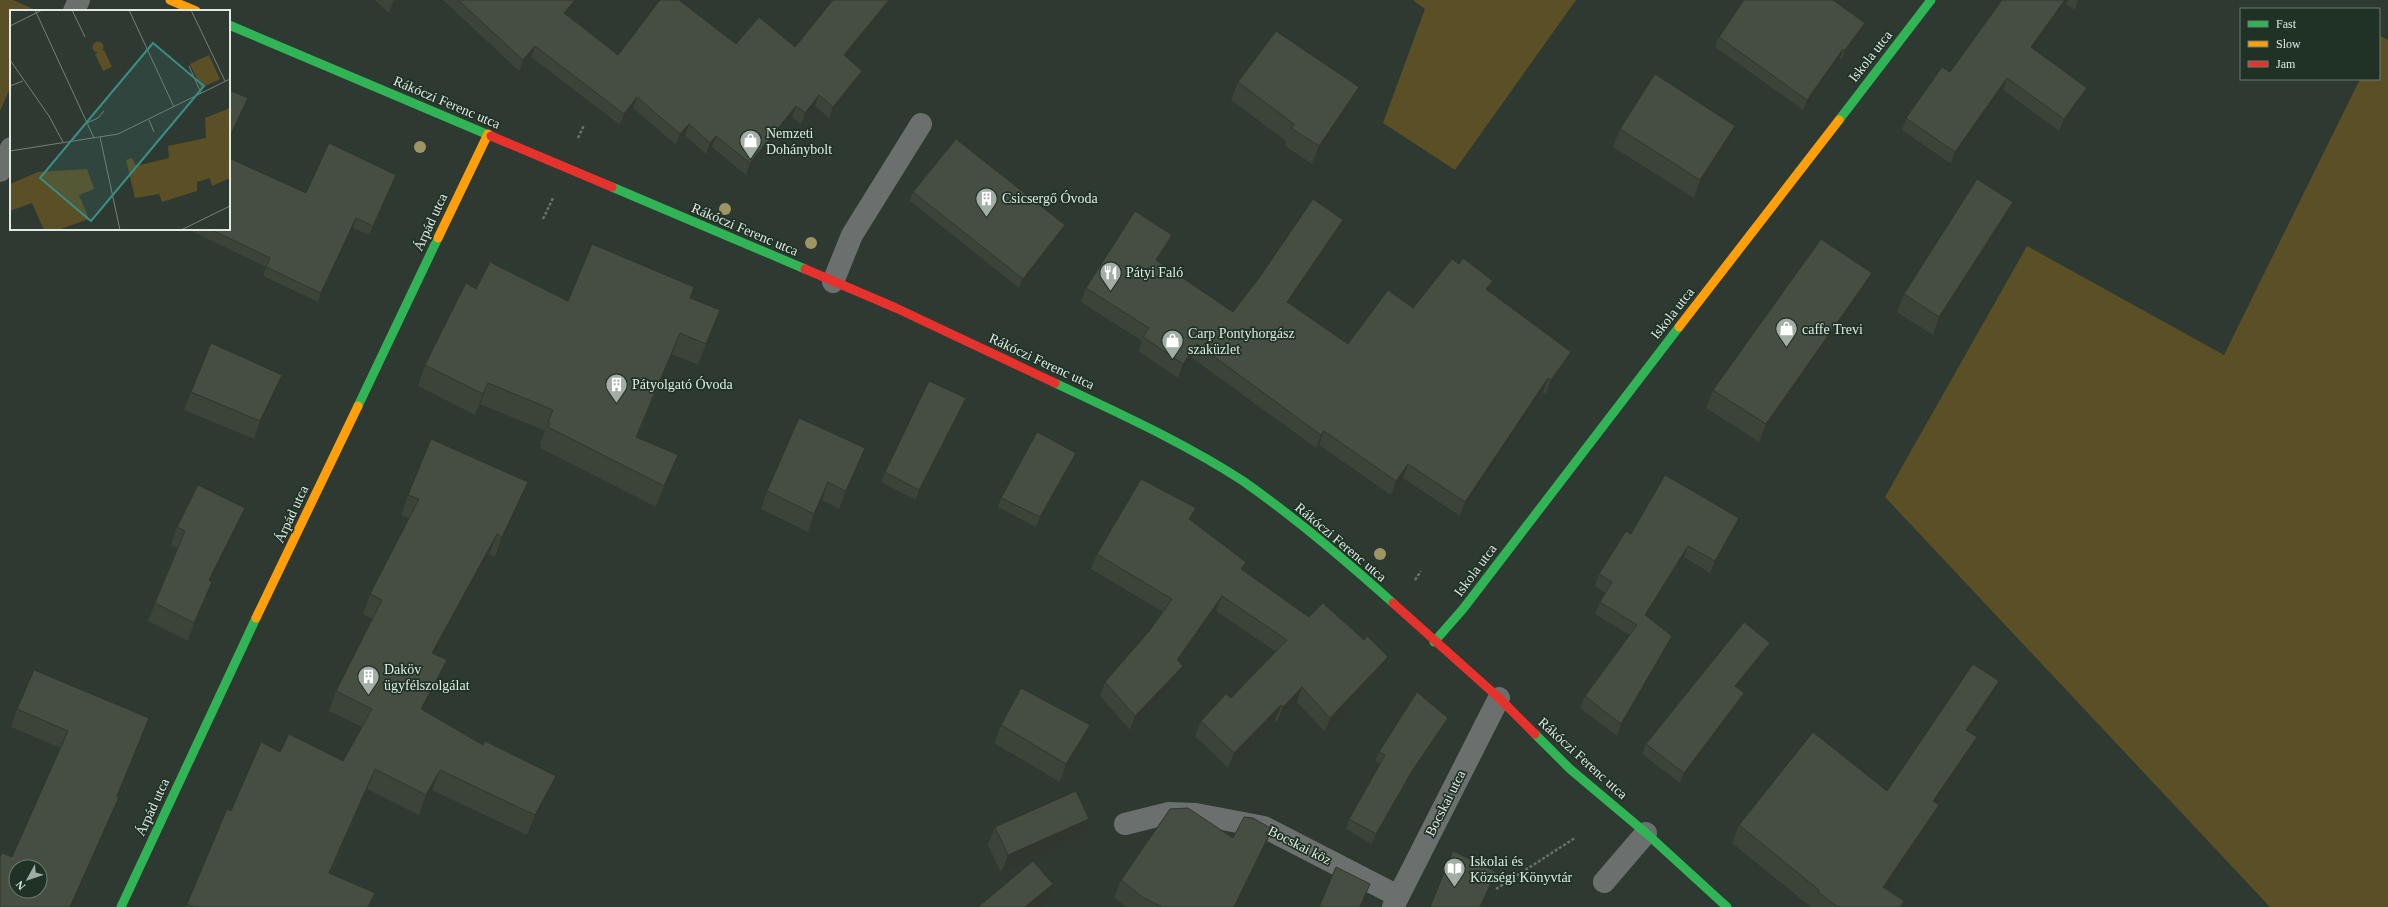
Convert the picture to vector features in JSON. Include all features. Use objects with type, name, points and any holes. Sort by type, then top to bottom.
[{"type":"main road","points":[[170,0],[194,10]]},
{"type":"main road","name":"Iskola utca","points":[[1434,642],[1463,609],[1931,0]]},
{"type":"main road","name":"Rákóczi Ferenc utca","points":[[230,25],[896,308],[1135,420],[1242,481],[1322,540],[1498,698],[1570,769],[1646,833],[1727,907]]},
{"type":"main road","name":"Árpád utca","points":[[121,907],[201,732],[488,134]]},
{"type":"street","points":[[74,10],[79,0]]},
{"type":"street","points":[[833,282],[852,235],[920,124]]},
{"type":"street","points":[[0,171],[10,150]]},
{"type":"street","name":"Bocskai utca","points":[[1395,901],[1498,698]]},
{"type":"street","name":"Bocskai köz","points":[[1125,824],[1169,813],[1196,814],[1264,827],[1395,901]]},
{"type":"street","points":[[1604,882],[1646,833]]},
{"type":"path","points":[[1496,889],[1575,838]]},
{"type":"shaded area","points":[[0,0],[13,0],[36,10],[10,10],[10,88],[0,111]]},
{"type":"shaded area","points":[[1413,0],[1576,0],[1455,170],[1383,123],[1425,9]]},
{"type":"shaded area","points":[[2381,36],[2388,40],[2388,907],[2270,907],[1885,497],[2027,246],[2224,355],[2360,80],[2380,80]]},
{"type":"building","points":[[458,0],[575,0],[564,13],[618,55],[660,0],[679,0],[736,44],[759,17],[795,47],[833,0],[889,0],[844,55],[862,71],[833,107],[819,95],[805,113],[796,106],[750,163],[716,136],[710,143],[689,124],[680,134],[637,97],[624,114],[535,46],[523,60]]},
{"type":"building","points":[[1744,0],[1833,0],[1865,23],[1845,50],[1843,49],[1807,100],[1719,37]]},
{"type":"building","points":[[2002,0],[2065,0],[2031,47],[2087,88],[2064,119],[2007,78],[1955,152],[1906,118],[1942,67],[1950,72]]},
{"type":"building","points":[[1276,31],[1359,87],[1319,146],[1291,128],[1294,124],[1238,82]]},
{"type":"building","points":[[1655,74],[1735,126],[1700,180],[1620,129]]},
{"type":"building","points":[[230,90],[248,98],[230,136]]},
{"type":"building","name":"Csicsergő Óvoda","points":[[956,139],[1065,225],[1023,279],[913,192]]},
{"type":"building","points":[[329,143],[396,175],[373,226],[356,218],[321,293],[266,267],[270,258],[212,230],[230,230],[230,158],[306,193]]},
{"type":"building","points":[[1977,179],[2013,202],[1939,317],[1904,294]]},
{"type":"building","points":[[1313,199],[1343,220],[1287,302],[1348,344],[1388,290],[1413,308],[1452,259],[1459,264],[1463,258],[1493,281],[1486,289],[1571,352],[1551,380],[1548,378],[1465,502],[1408,464],[1396,481],[1324,431],[1321,435],[1197,344],[1183,364],[1143,337],[1149,328],[1086,288],[1135,211],[1172,235],[1156,260],[1233,312],[1259,278]]},
{"type":"building","name":"caffe Trevi","points":[[1821,239],[1872,273],[1766,424],[1713,390]]},
{"type":"building","points":[[592,244],[694,287],[690,298],[720,310],[706,344],[680,333],[636,437],[678,455],[664,486],[548,427],[550,423],[548,422],[553,410],[488,383],[483,394],[425,365],[466,283],[476,289],[490,262],[568,301]]},
{"type":"building","points":[[211,343],[282,375],[260,421],[191,392]]},
{"type":"building","points":[[929,381],[966,398],[919,490],[885,472]]},
{"type":"building","points":[[799,418],[865,448],[846,491],[828,482],[814,514],[767,491]]},
{"type":"building","points":[[1037,432],[1076,453],[1040,517],[1001,498]]},
{"type":"building","points":[[431,439],[528,482],[502,537],[497,534],[432,653],[447,660],[421,709],[483,745],[485,741],[556,776],[535,815],[440,770],[426,795],[375,769],[329,873],[375,893],[368,907],[194,907],[187,904],[227,809],[231,811],[261,742],[280,752],[289,734],[343,761],[372,709],[336,691],[382,600],[370,594],[419,499],[408,495]]},
{"type":"building","points":[[1665,475],[1739,518],[1715,561],[1688,546],[1645,615],[1672,636],[1621,724],[1585,696],[1637,625],[1600,602],[1612,582],[1599,574],[1626,531],[1631,534]]},
{"type":"building","points":[[1141,479],[1196,508],[1189,519],[1246,562],[1241,569],[1309,617],[1323,603],[1364,640],[1367,636],[1388,657],[1330,718],[1302,687],[1283,707],[1281,705],[1234,753],[1201,721],[1226,694],[1231,698],[1287,640],[1222,596],[1177,660],[1183,666],[1135,716],[1105,682],[1150,630],[1172,599],[1097,554]]},
{"type":"building","points":[[198,485],[245,508],[209,580],[212,582],[194,623],[155,603],[185,531],[177,527]]},
{"type":"building","points":[[1744,622],[1770,643],[1735,686],[1744,693],[1684,773],[1646,744]]},
{"type":"building","points":[[1973,664],[1999,681],[1966,730],[1977,737],[1933,801],[1939,805],[1883,887],[1904,901],[1900,907],[1838,907],[1818,892],[1819,890],[1739,825],[1813,732],[1887,791]]},
{"type":"building","points":[[34,670],[149,718],[117,796],[119,797],[70,907],[0,907],[0,857],[2,853],[12,857],[68,731],[17,709]]},
{"type":"building","points":[[1021,688],[1090,725],[1066,764],[1001,725]]},
{"type":"building","points":[[1417,692],[1448,718],[1412,771],[1376,834],[1349,819],[1385,755],[1379,752]]},
{"type":"building","points":[[1076,791],[1089,819],[1008,855],[995,827]]},
{"type":"building","points":[[1188,808],[1233,838],[1244,817],[1253,818],[1272,829],[1234,907],[1162,907],[1144,898],[1121,880],[1170,809]]},
{"type":"building","points":[[1453,851],[1496,872],[1480,907],[1430,907]]},
{"type":"building","points":[[1033,861],[1053,884],[1025,907],[978,907]]},
{"type":"building","points":[[1336,867],[1370,884],[1360,907],[1319,907]]},
{"type":"traffic: fast","points":[[1839,120],[1931,0]]},
{"type":"traffic: fast","points":[[230,25],[491,136]]},
{"type":"traffic: fast","points":[[612,187],[805,269]]},
{"type":"traffic: fast","points":[[358,406],[438,238]]},
{"type":"traffic: fast","points":[[1434,642],[1463,609],[1679,327]]},
{"type":"traffic: fast","points":[[1055,383],[1175,441],[1243,481],[1320,540],[1393,603]]},
{"type":"traffic: fast","points":[[121,907],[256,618]]},
{"type":"traffic: fast","points":[[1535,734],[1570,769],[1646,833],[1727,907]]},
{"type":"traffic: slow","points":[[170,0],[194,10]]},
{"type":"traffic: slow","points":[[1679,327],[1839,120]]},
{"type":"traffic: slow","points":[[438,238],[488,134]]},
{"type":"traffic: slow","points":[[256,618],[358,406]]},
{"type":"traffic: jam","points":[[491,136],[612,187]]},
{"type":"traffic: jam","points":[[805,269],[896,308],[1055,383]]},
{"type":"traffic: jam","points":[[1393,603],[1499,698],[1535,734]]},
{"type":"place","name":"Nemzeti Dohánybolt","points":[[751,160]]},
{"type":"place","name":"Csicsergő Óvoda","points":[[986,218]]},
{"type":"place","name":"Pátyi Faló","points":[[1110,292]]},
{"type":"place","name":"caffe Trevi","points":[[1786,348]]},
{"type":"place","name":"Carp Pontyhorgász szaküzlet","points":[[1172,360]]},
{"type":"place","name":"Pátyolgató Óvoda","points":[[617,404]]},
{"type":"place","name":"Daköv ügyfélszolgálat","points":[[369,696]]},
{"type":"place","name":"Iskolai és Községi Könyvtár","points":[[1454,888]]}]
